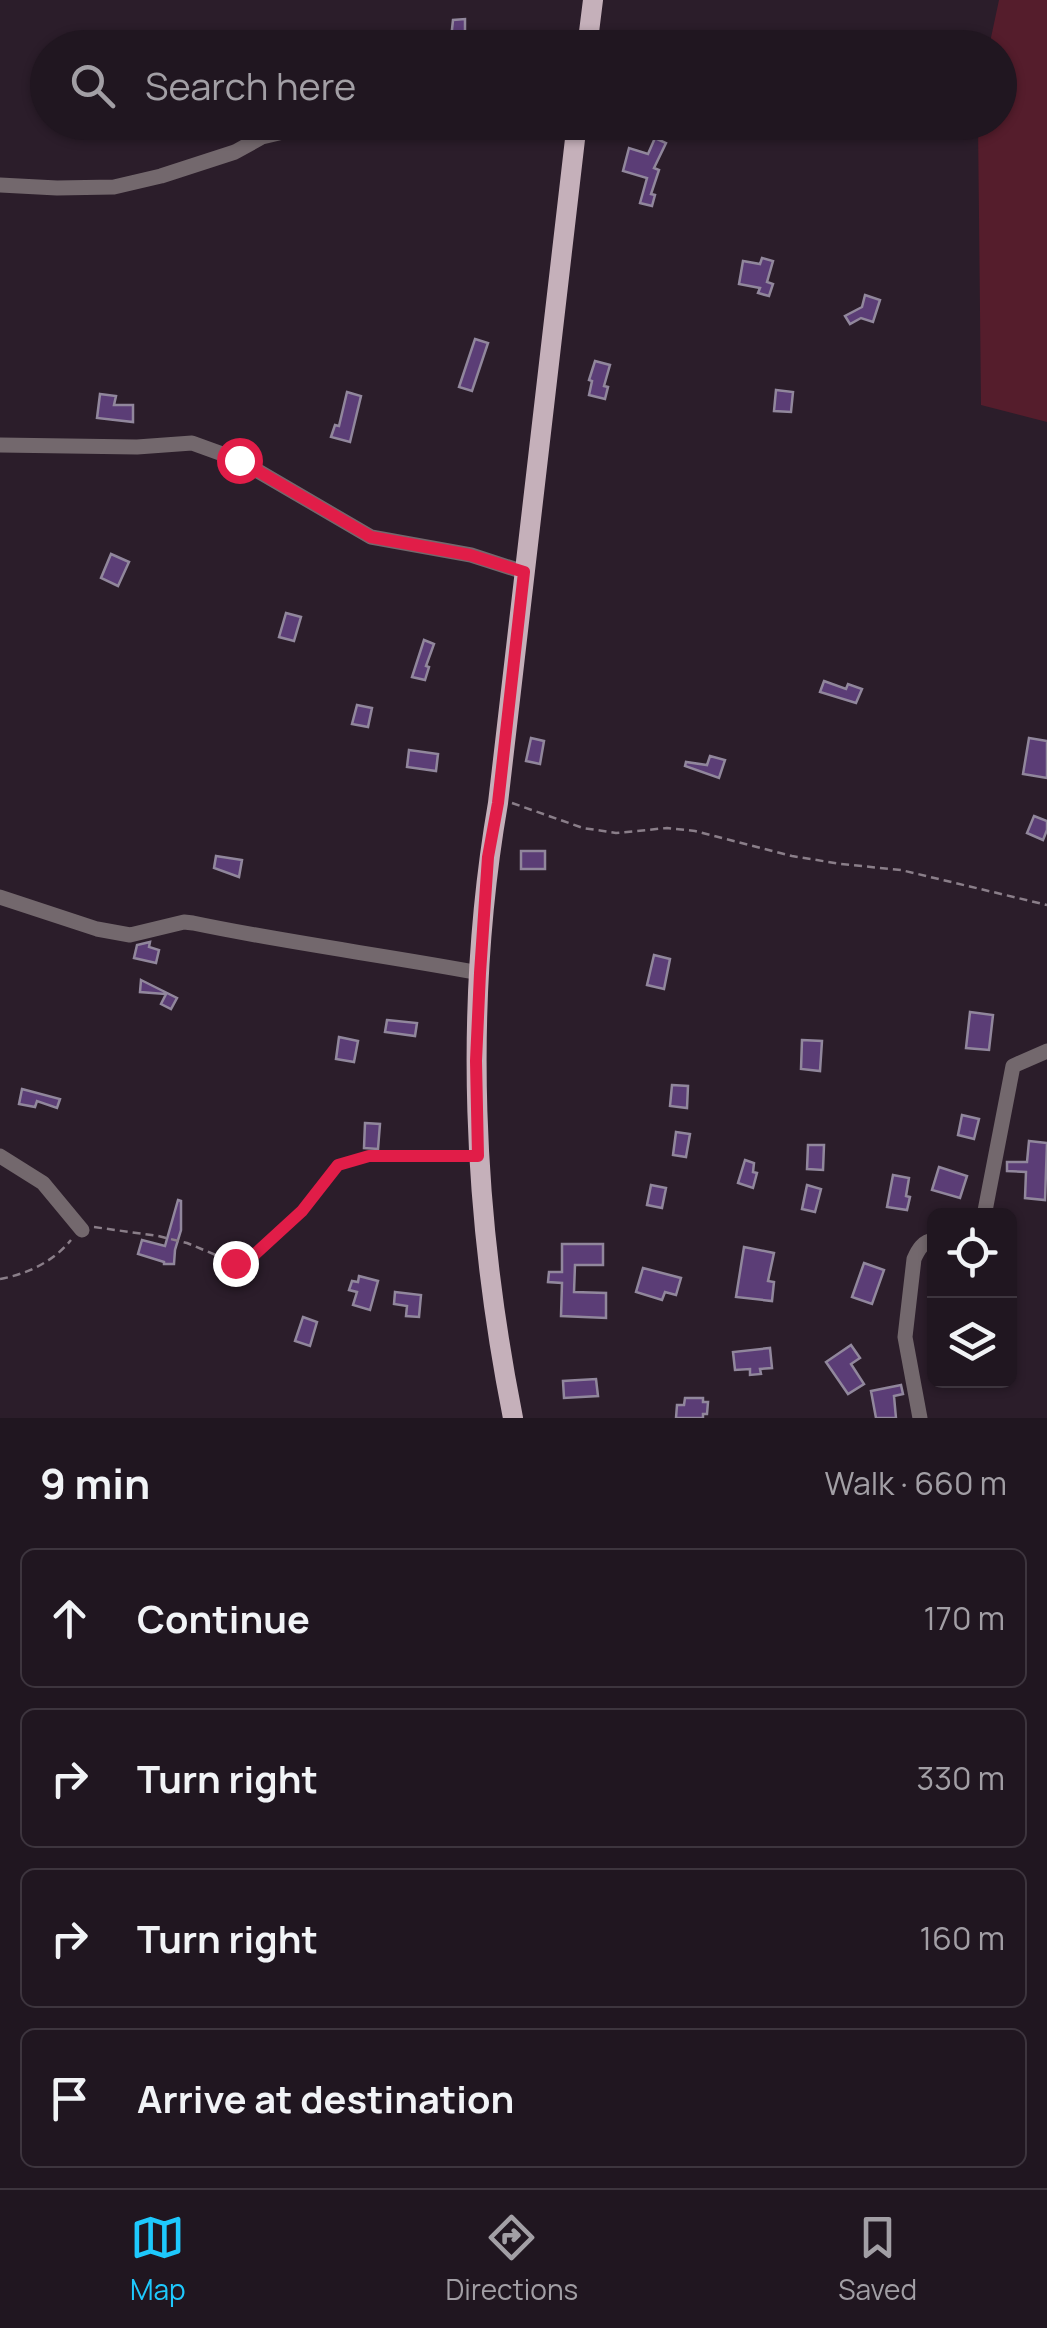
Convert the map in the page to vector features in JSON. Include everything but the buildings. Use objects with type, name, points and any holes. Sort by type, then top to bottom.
[{"type":"main road","points":[[589,30],[593,0]]},
{"type":"main road","points":[[513,1418],[499,1342],[478,1156],[476,1061],[480,973],[488,857],[498,803],[575,140]]},
{"type":"street","points":[[0,185],[114,187],[235,152],[257,140]]},
{"type":"street","points":[[0,445],[137,447],[192,443],[239,460],[371,537],[470,555],[524,572]]},
{"type":"street","points":[[0,897],[130,935],[184,922],[480,973]]},
{"type":"street","points":[[986,1208],[1013,1066],[1047,1051]]},
{"type":"street","points":[[0,1156],[44,1183],[82,1230]]},
{"type":"street","points":[[920,1418],[905,1337],[914,1260],[919,1248],[927,1242]]},
{"type":"path","points":[[498,803],[516,802],[583,828],[616,833],[667,828],[694,831],[792,856],[901,870],[1047,904]]},
{"type":"path","points":[[0,1279],[22,1275],[61,1252],[82,1230],[100,1226],[187,1243],[235,1263],[246,1261],[302,1211],[338,1165],[369,1156],[478,1156]]},
{"type":"shaded area","points":[[999,0],[1047,0],[1047,422],[981,405],[978,140],[1017,140],[1017,30],[993,30]]},
{"type":"route","points":[[235,1263],[254,1255],[302,1211],[338,1165],[369,1156],[478,1156],[476,1061],[488,857],[498,803],[524,572],[470,555],[371,537],[239,460]]}]
